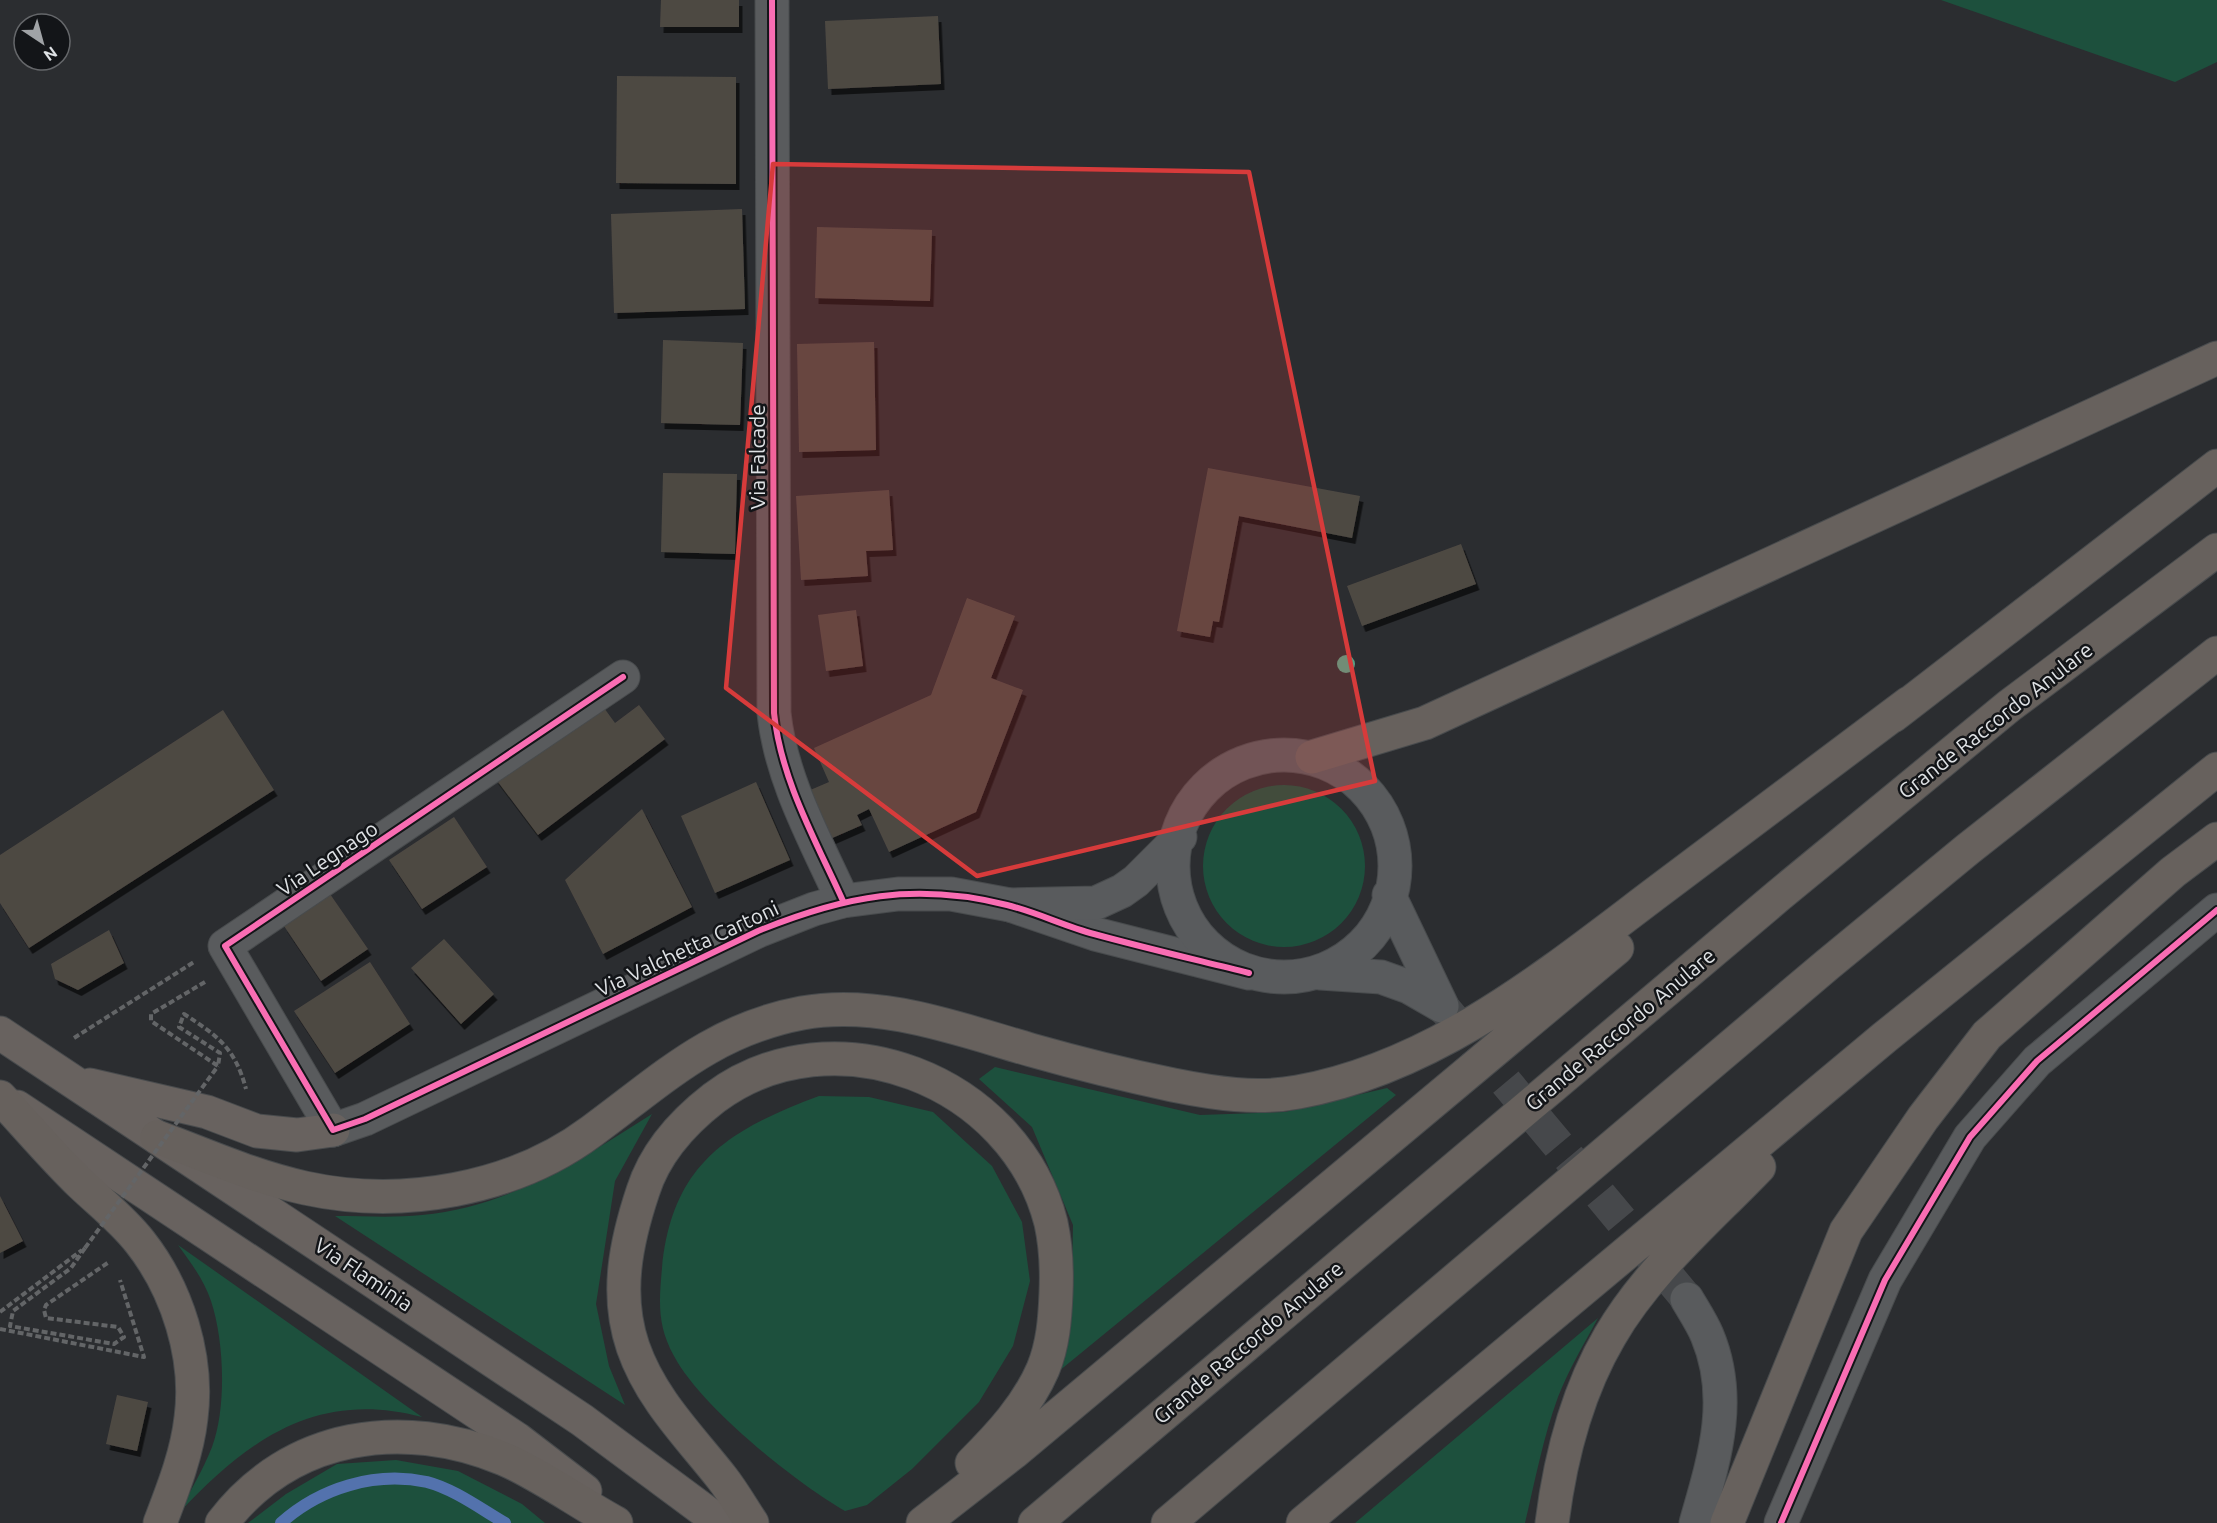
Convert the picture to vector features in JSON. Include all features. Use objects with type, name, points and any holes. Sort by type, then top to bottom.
[{"type":"highway","points":[[1312,757],[1425,723],[2217,358]]},
{"type":"highway","points":[[157,1137],[270,1178],[307,1188],[374,1196],[447,1190],[507,1175],[570,1147],[669,1071],[715,1042],[771,1020],[810,1012],[851,1010],[924,1020],[1042,1053],[1172,1085],[1260,1096],[1311,1090],[1385,1065],[1480,1020],[1568,960],[1910,703],[2217,466]]},
{"type":"highway","name":"Grande Raccordo Anulare","points":[[1035,1523],[1778,896],[2009,706],[2217,550]]},
{"type":"highway","points":[[1168,1523],[1827,965],[2032,798],[2217,652]]},
{"type":"highway","points":[[923,1523],[1013,1453],[1910,703]]},
{"type":"highway","points":[[1303,1523],[1885,1036],[2217,769]]},
{"type":"highway","points":[[1727,1523],[1846,1231],[1923,1118],[1987,1035],[2173,872],[2217,839]]},
{"type":"highway","name":"Via Flaminia","points":[[0,1033],[582,1420],[722,1523]]},
{"type":"highway","points":[[1552,1523],[1563,1460],[1577,1408],[1611,1333],[1639,1295],[1675,1254],[1885,1036]]},
{"type":"highway","points":[[752,1523],[724,1481],[656,1397],[641,1368],[632,1345],[622,1284],[626,1250],[647,1177],[661,1152],[699,1110],[749,1077],[803,1059],[832,1057],[866,1060],[915,1073],[958,1096],[999,1129],[1020,1157],[1042,1197],[1053,1238],[1057,1272],[1054,1320],[1043,1369],[1027,1399],[1006,1429],[912,1523]]},
{"type":"highway","points":[[76,1082],[187,1107],[257,1131],[297,1135],[333,1130]]},
{"type":"highway","points":[[0,1096],[80,1183],[140,1242],[164,1278],[177,1311],[192,1369],[192,1416],[174,1485],[160,1523]]},
{"type":"highway","points":[[0,1096],[517,1439],[628,1523]]},
{"type":"highway","points":[[222,1523],[255,1486],[296,1461],[337,1443],[411,1436],[504,1460],[616,1523]]},
{"type":"street","name":"Via Falcade","points":[[772,0],[774,713],[776,732],[797,800],[843,901]]},
{"type":"street","name":"Via Legnago","points":[[333,1130],[225,946],[622,676]]},
{"type":"street","name":"Via Valchetta Cartoni","points":[[333,1130],[365,1119],[758,931],[814,909],[843,901],[924,893],[951,894],[1010,905],[1095,934],[1249,973],[1281,979],[1318,973],[1341,963],[1363,945],[1379,921],[1389,895],[1393,858],[1390,838],[1380,810],[1368,792],[1354,779],[1326,760],[1312,757],[1264,757],[1246,761],[1220,775],[1192,806],[1180,837],[1175,868],[1183,912],[1193,931],[1208,949],[1231,965],[1249,973]]},
{"type":"street","points":[[1010,905],[1084,905],[1109,898],[1136,881],[1180,837]]},
{"type":"street","points":[[1318,973],[1381,976],[1409,987],[1442,1006],[1389,895]]},
{"type":"street","points":[[1781,1523],[1885,1280],[1970,1137],[2037,1061],[2217,910]]},
{"type":"street","points":[[1687,1299],[1707,1335],[1720,1381],[1721,1416],[1716,1452],[1696,1523]]},
{"type":"path","points":[[40,1059],[196,960]]},
{"type":"path","points":[[209,980],[159,1007],[151,1014],[151,1020],[218,1066]]},
{"type":"path","points":[[0,1329],[144,1357],[113,1258],[46,1305],[44,1310],[46,1318],[117,1327],[124,1337],[114,1344],[10,1326],[13,1311],[71,1268],[218,1066],[220,1053],[179,1027],[184,1014],[214,1033],[239,1063],[257,1131]]},
{"type":"path","points":[[0,1312],[85,1248]]},
{"type":"highlighted area","points":[[773,164],[1249,172],[1375,781],[977,876],[726,688]]},
{"type":"green space","points":[[1941,0],[2217,0],[2217,62],[2175,82]]},
{"type":"green space","points":[[1284,785],[1300,786],[1315,791],[1329,798],[1341,809],[1352,821],[1359,835],[1364,850],[1364,882],[1359,897],[1352,911],[1341,923],[1329,934],[1315,941],[1300,946],[1284,947],[1268,946],[1253,941],[1239,934],[1227,923],[1216,911],[1209,897],[1204,882],[1203,866],[1204,850],[1209,835],[1216,821],[1227,809],[1239,798],[1253,791],[1268,786]]},
{"type":"green space","points":[[995,1067],[1200,1115],[1285,1112],[1387,1088],[1396,1095],[1053,1376],[1071,1327],[1073,1225],[1032,1127],[979,1079]]},
{"type":"green space","points":[[819,1096],[869,1097],[933,1112],[992,1166],[1022,1222],[1030,1281],[1013,1346],[979,1402],[912,1469],[867,1505],[845,1511],[776,1463],[705,1398],[687,1376],[668,1345],[660,1313],[662,1268],[668,1232],[678,1202],[692,1177],[710,1156],[732,1138],[757,1123]]},
{"type":"green space","points":[[652,1114],[615,1181],[596,1304],[609,1366],[625,1405],[335,1216],[422,1215],[485,1202],[571,1164]]},
{"type":"green space","points":[[178,1245],[422,1417],[384,1410],[349,1410],[317,1416],[287,1427],[258,1443],[231,1463],[179,1513],[201,1472],[217,1431],[222,1374],[219,1335],[211,1301],[201,1279]]},
{"type":"green space","points":[[1598,1318],[1558,1397],[1525,1523],[1355,1523]]},
{"type":"green space","points":[[396,1460],[458,1471],[522,1504],[545,1523],[248,1523],[286,1494],[337,1464]]},
{"type":"building","points":[[661,0],[739,0],[739,27],[660,27]]},
{"type":"building","points":[[938,16],[941,84],[828,89],[825,21]]},
{"type":"building","points":[[617,76],[736,77],[736,184],[616,183]]},
{"type":"building","points":[[742,209],[745,309],[614,313],[611,214]]},
{"type":"building","points":[[817,227],[932,230],[930,301],[815,298]]},
{"type":"building","points":[[663,340],[743,343],[740,425],[661,423]]},
{"type":"building","points":[[874,342],[876,450],[799,452],[797,344]]},
{"type":"building","points":[[1208,468],[1360,496],[1352,538],[1239,516],[1219,622],[1213,621],[1210,637],[1177,631]]},
{"type":"building","points":[[663,473],[737,474],[735,554],[661,552]]},
{"type":"building","points":[[889,490],[893,550],[866,551],[868,576],[801,580],[796,496]]},
{"type":"building","points":[[1461,544],[1476,584],[1362,626],[1347,586]]},
{"type":"building","points":[[967,598],[1015,616],[991,678],[1023,690],[976,812],[889,852],[869,809],[857,815],[862,825],[830,839],[808,791],[829,782],[814,748],[931,695]]},
{"type":"building","points":[[856,610],[863,666],[826,671],[818,615]]},
{"type":"building","points":[[599,701],[615,723],[639,705],[665,739],[538,835],[495,778]]},
{"type":"building","points":[[223,710],[274,790],[29,948],[0,903],[0,855]]},
{"type":"building","points":[[756,782],[790,860],[715,893],[681,816]]},
{"type":"building","points":[[642,809],[692,907],[603,954],[565,880]]},
{"type":"building","points":[[454,817],[487,867],[422,909],[389,860]]},
{"type":"building","points":[[330,894],[368,949],[321,981],[284,926]]},
{"type":"building","points":[[109,930],[124,963],[78,990],[55,979],[51,964]]},
{"type":"building","points":[[444,939],[494,994],[461,1024],[411,968]]},
{"type":"building","points":[[370,962],[410,1024],[335,1073],[294,1011]]},
{"type":"building","points":[[0,1196],[23,1241],[0,1253]]},
{"type":"building","points":[[117,1395],[148,1402],[137,1451],[106,1444]]},
{"type":"waterway","points":[[281,1523],[313,1500],[331,1492],[349,1485],[388,1479],[407,1479],[437,1485],[505,1523]]},
{"type":"tunnel","points":[[1443,1007],[1687,1299]]},
{"type":"cycle path","points":[[772,0],[774,713],[778,738],[792,786],[843,901]]},
{"type":"cycle path","points":[[623,677],[225,946],[333,1130],[365,1119],[758,931],[850,901],[910,894],[941,894],[973,898],[1018,908],[1094,934],[1249,973]]},
{"type":"cycle path","points":[[1781,1523],[1885,1280],[1970,1137],[2037,1061],[2217,910]]}]
